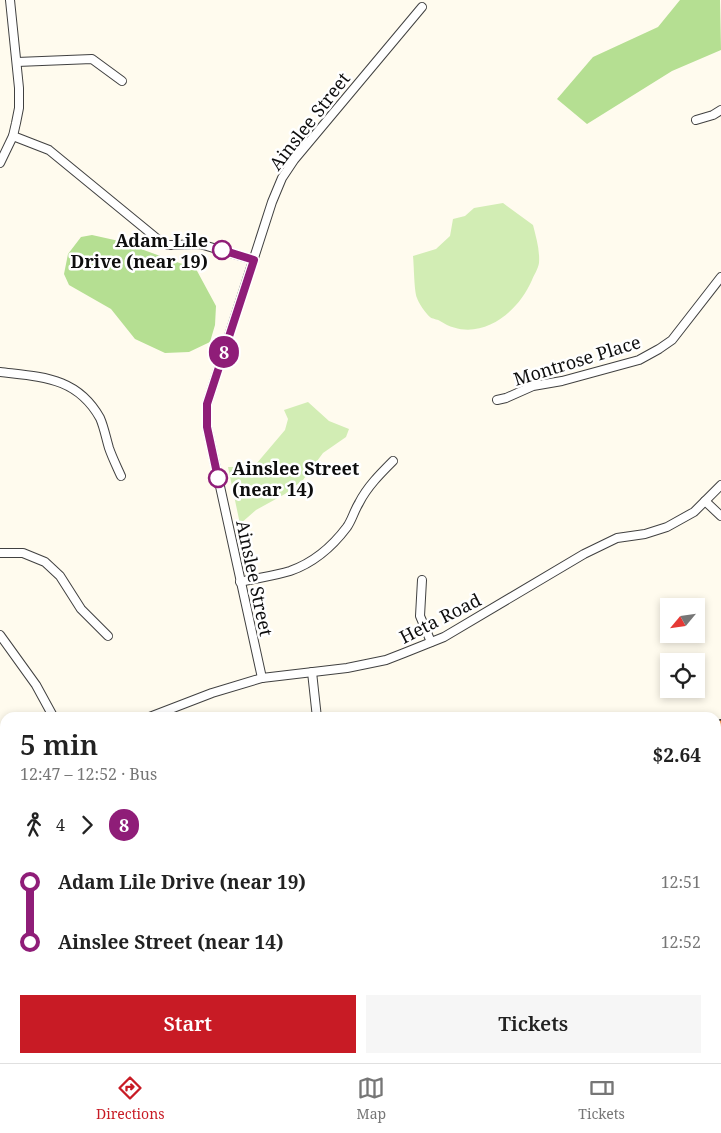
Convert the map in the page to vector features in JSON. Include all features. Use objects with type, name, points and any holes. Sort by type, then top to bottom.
[{"type":"street","points":[[0,163],[12,136],[18,108],[19,88],[10,0]]},
{"type":"street","name":"Ainslee Street","points":[[262,678],[207,427],[209,396],[276,190],[294,160],[422,6]]},
{"type":"street","points":[[17,62],[92,59],[122,81]]},
{"type":"street","points":[[696,120],[721,110]]},
{"type":"street","points":[[12,136],[49,150],[160,241],[168,245],[200,244],[254,260]]},
{"type":"street","name":"Montrose Place","points":[[497,400],[532,386],[562,381],[639,360],[672,340],[721,277]]},
{"type":"street","points":[[0,372],[60,381],[74,389],[89,402],[101,420],[109,449],[121,476]]},
{"type":"street","points":[[240,582],[290,571],[323,553],[348,525],[359,502],[375,478],[393,461]]},
{"type":"street","name":"Heta Road","points":[[163,712],[212,693],[262,678],[366,665],[404,654],[444,637],[584,554],[617,538],[645,534],[667,527],[694,512],[721,485]]},
{"type":"street","points":[[705,501],[721,516]]},
{"type":"street","points":[[0,553],[23,553],[45,562],[60,576],[81,609],[108,636]]},
{"type":"street","points":[[422,580],[420,616],[431,642]]},
{"type":"street","points":[[0,635],[36,686],[51,712]]},
{"type":"street","points":[[312,672],[315,712]]},
{"type":"green space","points":[[680,0],[720,0],[721,50],[672,71],[587,124],[557,99],[593,57],[658,27]]},
{"type":"green space","points":[[503,203],[533,225],[539,263],[525,293],[506,315],[494,323],[481,328],[468,330],[454,328],[431,318],[422,308],[416,295],[413,256],[436,249],[450,236],[453,219],[465,216],[474,208]]},
{"type":"green space","points":[[92,235],[119,241],[196,269],[216,306],[215,325],[210,342],[189,352],[165,353],[135,339],[111,309],[69,285],[64,274],[68,254],[81,237]]},
{"type":"green space","points":[[308,402],[329,421],[349,429],[346,437],[323,453],[303,480],[285,494],[256,510],[240,524],[228,467],[243,467],[251,470],[285,430],[288,419],[284,410]]},
{"type":"bus line","name":"8","points":[[218,478],[207,427],[207,404],[254,260],[222,250]]},
{"type":"place","name":"Adam Lile Drive (near 19)","points":[[222,250]]},
{"type":"place","name":"Ainslee Street (near 14)","points":[[218,478]]}]
